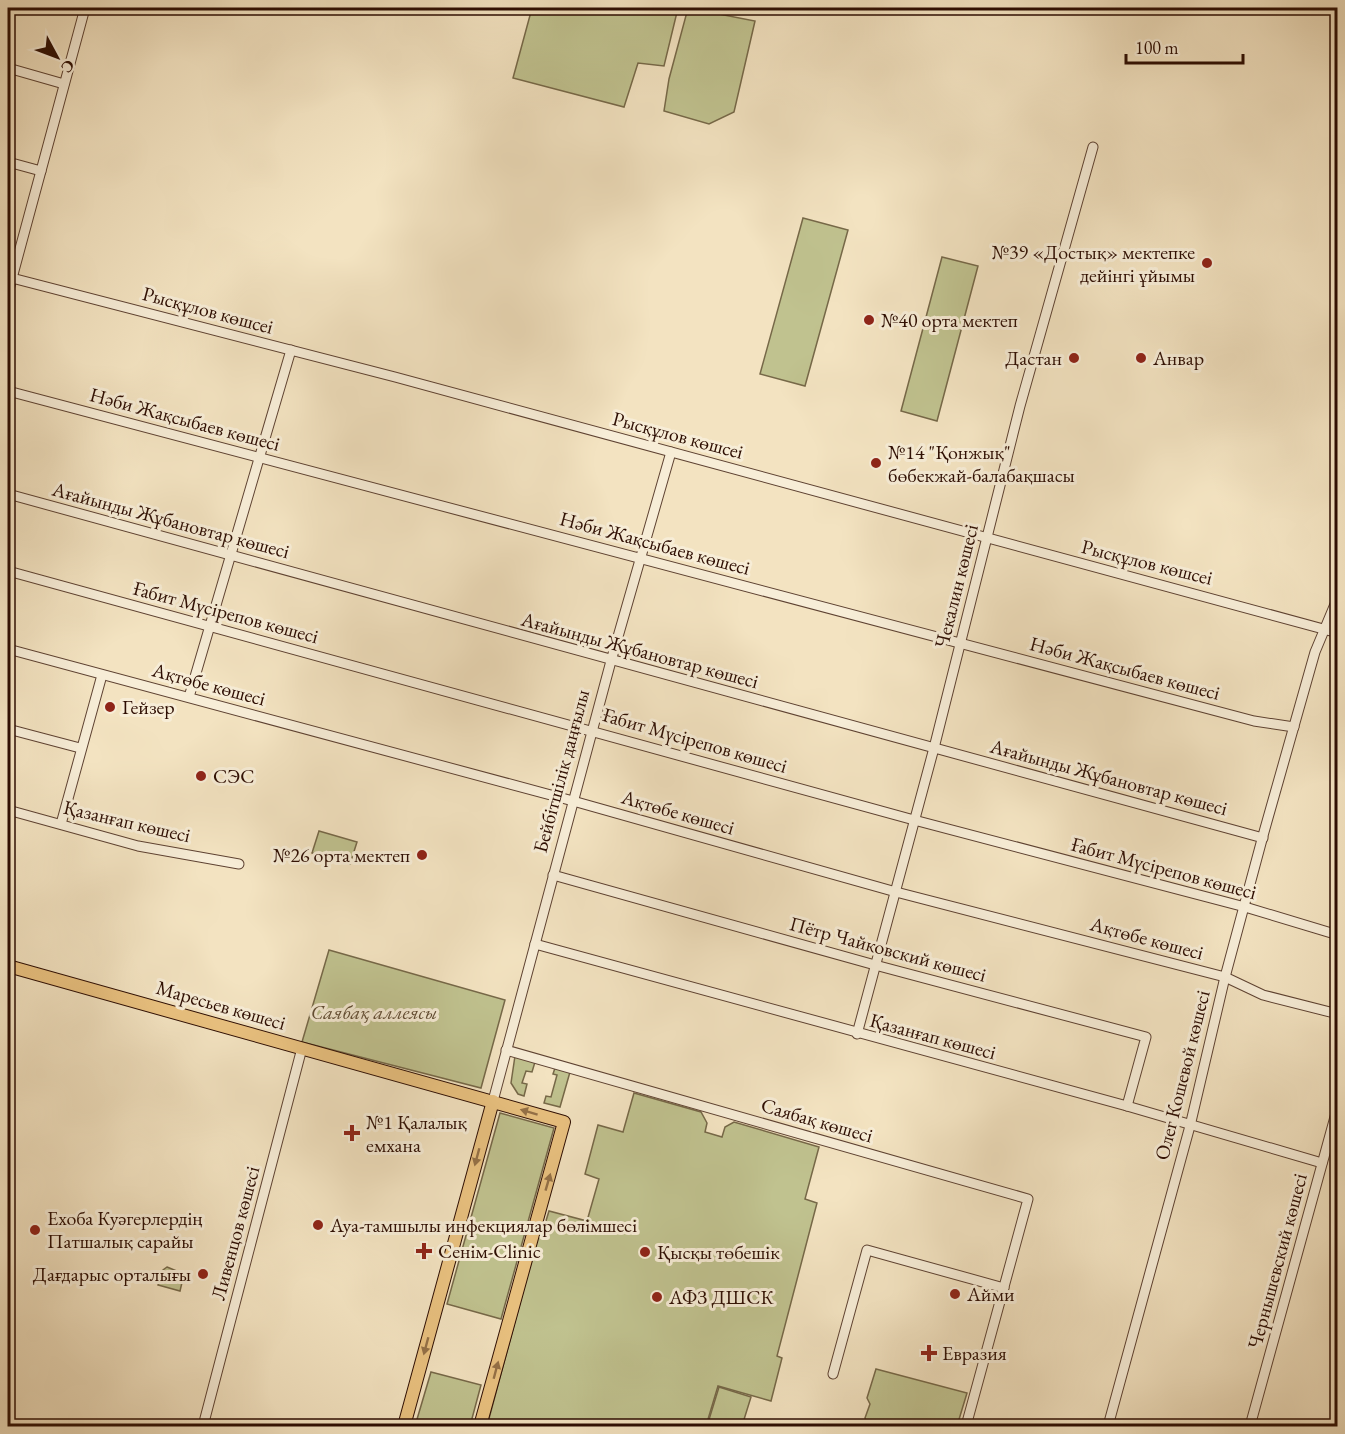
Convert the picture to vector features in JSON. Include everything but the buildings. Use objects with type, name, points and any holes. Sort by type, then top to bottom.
[{"type":"main road","name":"Маресьев көшесі","points":[[8,966],[493,1101]]},
{"type":"main road","name":"Бейбітшілік даңғылы","points":[[404,1426],[493,1101]]},
{"type":"main road","points":[[480,1426],[564,1122],[493,1101]]},
{"type":"street","points":[[8,293],[10,277],[85,8]]},
{"type":"street","points":[[8,68],[64,84]]},
{"type":"street","name":"Чекалин көшесі","points":[[857,1034],[934,748],[987,538],[1093,147]]},
{"type":"street","points":[[8,162],[41,171]]},
{"type":"street","name":"Рысқұлов көшсеі","points":[[10,277],[671,452],[1099,570],[1248,606],[1338,633]]},
{"type":"street","points":[[189,697],[291,350]]},
{"type":"street","name":"Нәби Жақсыбаев көшесі","points":[[8,391],[1254,721],[1294,727]]},
{"type":"street","name":"Бейбітшілік даңғылы","points":[[493,1101],[592,730],[671,452]]},
{"type":"street","name":"Ағайынды Жұбановтар көшесі","points":[[8,494],[1263,838]]},
{"type":"street","name":"Ғабит Мүсірепов көшесі","points":[[8,571],[914,820],[1245,907],[1338,935]]},
{"type":"street","name":"Олег Кошевой көшесі","points":[[1108,1426],[1190,1125],[1225,977],[1263,838],[1315,652],[1338,597]]},
{"type":"street","name":"Ақтөбе көшесі","points":[[8,649],[573,801],[896,891],[1225,977],[1263,995],[1338,1014]]},
{"type":"street","points":[[61,824],[80,748],[102,675]]},
{"type":"street","points":[[8,729],[80,748]]},
{"type":"street","name":"Қазанғап көшесі","points":[[8,810],[138,846],[239,864]]},
{"type":"street","name":"Пётр Чайковский көшесі","points":[[554,875],[875,965],[1146,1037],[1127,1106]]},
{"type":"street","name":"Қазанғап көшесі","points":[[535,944],[857,1034],[1127,1106],[1322,1163]]},
{"type":"street","name":"Ливенцов көшесі","points":[[203,1426],[302,1048]]},
{"type":"street","name":"Саябақ көшесі","points":[[507,1050],[1028,1199],[966,1426]]},
{"type":"street","name":"Чернышевский көшесі","points":[[1250,1426],[1338,1106]]},
{"type":"street","points":[[833,1374],[867,1250],[1004,1288]]},
{"type":"green space","points":[[532,8],[678,8],[664,66],[638,63],[624,107],[513,78]]},
{"type":"green space","points":[[688,8],[755,21],[734,112],[709,124],[664,111],[669,79]]},
{"type":"green space","points":[[803,218],[848,230],[805,386],[760,374]]},
{"type":"green space","points":[[942,257],[978,266],[937,421],[901,411]]},
{"type":"green space","points":[[319,831],[357,842],[350,864],[312,853]]},
{"type":"green space","name":"Саябақ аллеясы","points":[[329,950],[505,1000],[481,1088],[302,1042]]},
{"type":"green space","points":[[515,1056],[535,1062],[532,1072],[526,1071],[522,1083],[527,1084],[524,1096],[518,1094],[511,1083]]},
{"type":"green space","points":[[555,1068],[570,1072],[560,1107],[544,1103],[546,1096],[551,1097],[557,1075],[553,1074]]},
{"type":"green space","name":"АФЗ ДШСК","points":[[634,1093],[701,1112],[707,1123],[705,1132],[722,1137],[725,1127],[734,1122],[819,1147],[805,1199],[817,1203],[777,1356],[782,1358],[771,1401],[718,1386],[706,1426],[673,1426],[649,1420],[643,1426],[487,1426],[540,1228],[545,1224],[549,1211],[587,1221],[599,1179],[585,1174],[598,1125],[623,1132]]},
{"type":"green space","points":[[500,1113],[554,1128],[501,1319],[447,1304]]},
{"type":"green space","points":[[167,1267],[184,1274],[180,1291],[158,1285],[163,1270]]},
{"type":"green space","points":[[876,1369],[967,1393],[957,1426],[868,1426],[865,1418],[870,1404],[867,1398]]},
{"type":"green space","points":[[431,1372],[481,1385],[470,1426],[415,1426]]},
{"type":"green space","points":[[719,1387],[751,1397],[742,1426],[707,1426]]},
{"type":"place","name":"№39 «Достық» мектепке дейінгі ұйымы","points":[[1207,263]]},
{"type":"place","name":"№40 орта мектеп","points":[[869,320]]},
{"type":"place","name":"Дастан","points":[[1074,358]]},
{"type":"place","name":"Анвар","points":[[1141,358]]},
{"type":"place","name":"№14 \"Қонжық\" бөбекжай-балабақшасы","points":[[876,463]]},
{"type":"place","name":"Гейзер","points":[[110,707]]},
{"type":"place","name":"СЭС","points":[[201,776]]},
{"type":"place","name":"№26 орта мектеп","points":[[422,855]]},
{"type":"place","name":"№1 Қалалық емхана","points":[[352,1133]]},
{"type":"place","name":"Ауа-тамшылы инфекциялар бөлімшесі","points":[[318,1225]]},
{"type":"place","name":"Ехоба Куәгерлердің Патшалық сарайы","points":[[35,1230]]},
{"type":"place","name":"Сенім-Clinic","points":[[424,1251]]},
{"type":"place","name":"Қысқы төбешік","points":[[645,1252]]},
{"type":"place","name":"Дағдарыс орталығы","points":[[203,1274]]},
{"type":"place","name":"Айми","points":[[955,1294]]},
{"type":"place","name":"АФЗ ДШСК","points":[[657,1297]]},
{"type":"place","name":"Евразия","points":[[929,1353]]}]
